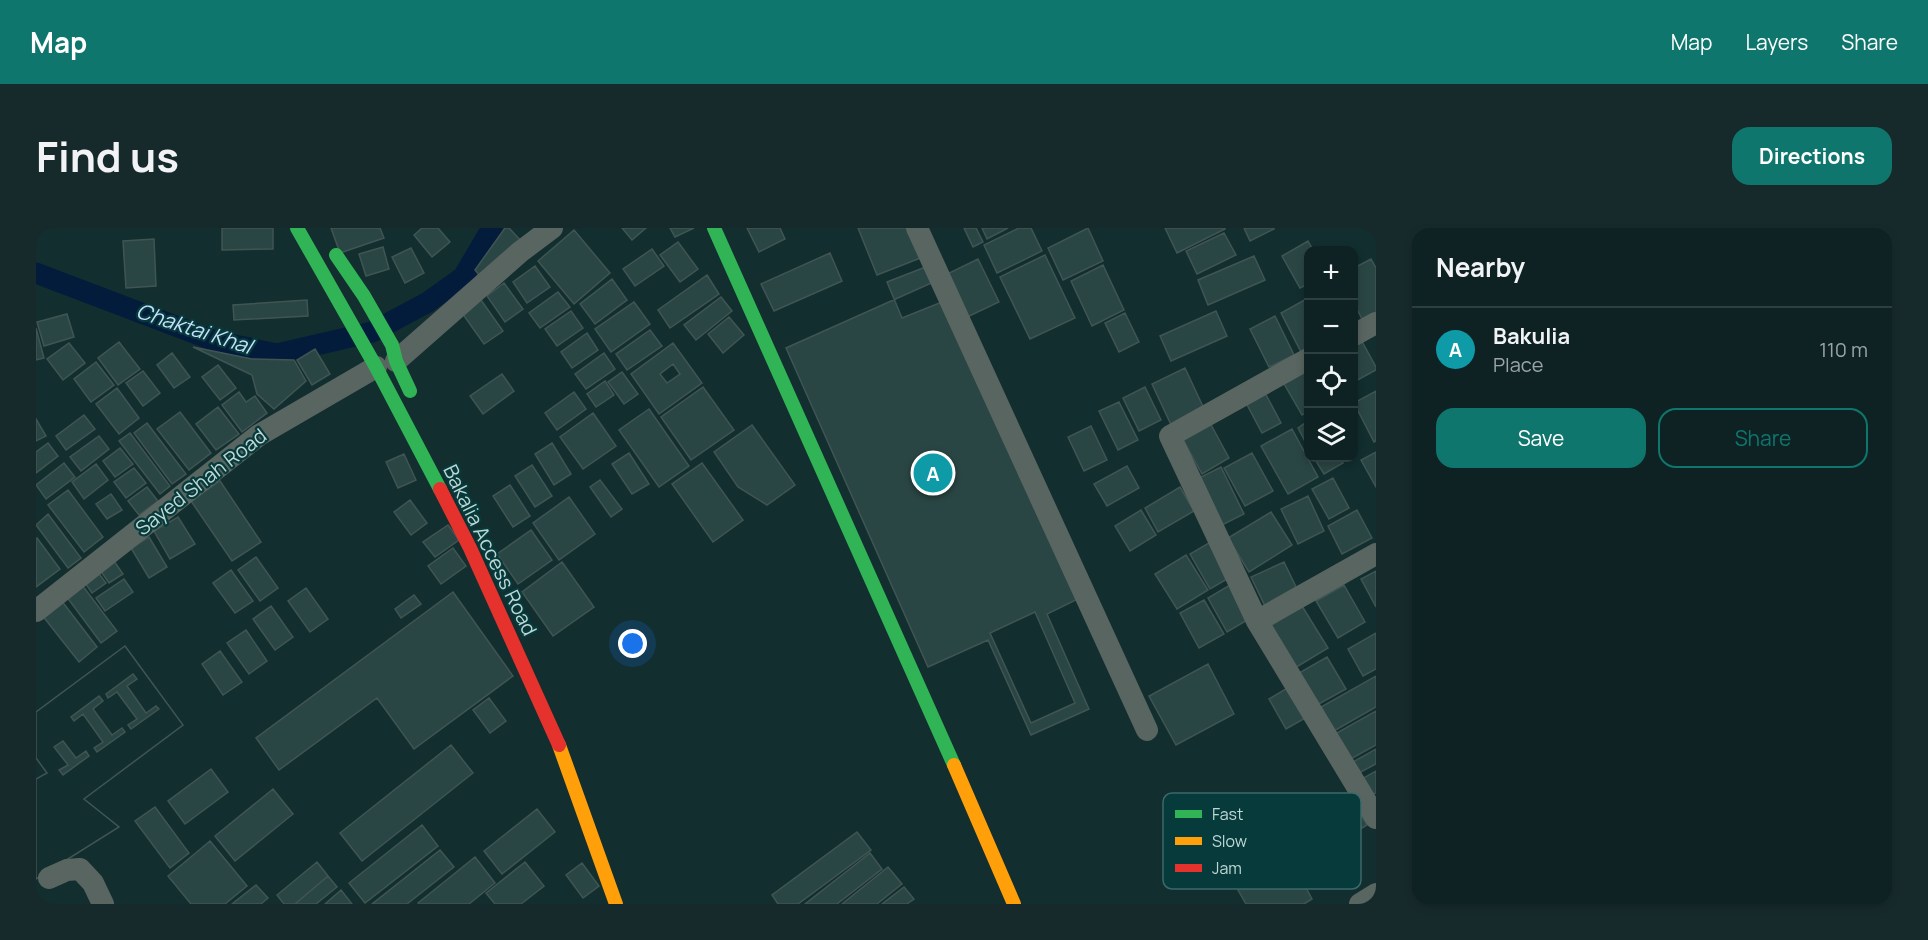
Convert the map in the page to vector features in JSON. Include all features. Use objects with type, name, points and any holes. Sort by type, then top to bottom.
[{"type":"street","name":"Bakalia Access Road","points":[[297,228],[343,309],[417,403]]},
{"type":"street","name":"Sayed Shah Road","points":[[36,611],[259,435],[383,357],[552,228]]},
{"type":"street","points":[[714,228],[926,699],[1014,904]]},
{"type":"street","points":[[917,228],[1147,730]]},
{"type":"street","name":"Bakalia Access Road","points":[[332,249],[364,296],[383,357],[564,757],[616,904]]},
{"type":"street","points":[[1358,332],[1376,323]]},
{"type":"street","points":[[1304,361],[1170,436],[1257,621],[1361,793]]},
{"type":"street","points":[[1257,621],[1376,554]]},
{"type":"street","points":[[1361,793],[1376,818]]},
{"type":"street","points":[[48,878],[67,870],[80,869],[93,883],[103,904]]},
{"type":"street","points":[[1360,904],[1376,894]]},
{"type":"building","points":[[222,228],[273,228],[273,249],[222,250]]},
{"type":"building","points":[[331,228],[380,228],[384,238],[340,253]]},
{"type":"building","points":[[422,228],[438,228],[450,242],[432,257],[414,235]]},
{"type":"building","points":[[505,228],[509,228],[526,246],[480,276],[475,270]]},
{"type":"building","points":[[622,228],[646,228],[632,240]]},
{"type":"building","points":[[670,228],[694,228],[675,237]]},
{"type":"building","points":[[747,228],[780,228],[785,239],[759,252]]},
{"type":"building","points":[[858,228],[911,228],[923,257],[877,275]]},
{"type":"building","points":[[964,228],[976,228],[983,242],[973,247]]},
{"type":"building","points":[[982,228],[1008,228],[987,239]]},
{"type":"building","points":[[1019,228],[1031,228],[1042,251],[997,273],[984,245]]},
{"type":"building","points":[[1088,228],[1103,261],[1063,280],[1048,248]]},
{"type":"building","points":[[1165,228],[1225,228],[1225,229],[1177,253]]},
{"type":"building","points":[[1244,228],[1274,228],[1274,229],[1250,241]]},
{"type":"building","points":[[574,230],[610,273],[574,304],[538,261]]},
{"type":"building","points":[[1224,233],[1236,255],[1197,274],[1186,251]]},
{"type":"building","points":[[154,239],[156,286],[126,288],[123,241]]},
{"type":"building","points":[[1308,241],[1311,246],[1304,246],[1304,286],[1300,288],[1282,256]]},
{"type":"building","points":[[678,242],[698,269],[680,282],[660,255]]},
{"type":"building","points":[[383,247],[389,269],[366,276],[359,254]]},
{"type":"building","points":[[411,248],[424,273],[405,283],[392,257]]},
{"type":"building","points":[[652,249],[664,266],[635,286],[623,269]]},
{"type":"building","points":[[830,253],[842,281],[774,311],[761,284]]},
{"type":"building","points":[[1045,255],[1075,318],[1030,339],[1000,277]]},
{"type":"building","points":[[1254,256],[1265,280],[1208,305],[1198,280]]},
{"type":"building","points":[[978,259],[999,302],[963,319],[943,276]]},
{"type":"building","points":[[1371,259],[1376,268],[1376,317],[1364,323],[1358,311],[1358,266]]},
{"type":"building","points":[[1103,265],[1124,310],[1092,326],[1071,281]]},
{"type":"building","points":[[535,266],[550,287],[527,303],[513,282]]},
{"type":"building","points":[[928,266],[942,302],[902,318],[887,282]]},
{"type":"building","points":[[707,275],[719,294],[670,328],[658,310]]},
{"type":"building","points":[[612,279],[627,300],[595,324],[580,304]]},
{"type":"building","points":[[938,280],[1080,598],[1047,614],[1089,709],[1031,735],[988,640],[928,667],[786,348]]},
{"type":"building","points":[[504,283],[523,309],[505,322],[487,296]]},
{"type":"building","points":[[558,292],[570,307],[540,328],[529,313]]},
{"type":"building","points":[[721,297],[732,311],[696,340],[684,325]]},
{"type":"building","points":[[307,300],[308,316],[234,320],[233,305]]},
{"type":"building","points":[[481,300],[503,331],[484,344],[462,313]]},
{"type":"building","points":[[1304,300],[1304,351],[1301,352],[1281,313]]},
{"type":"building","points":[[634,302],[650,324],[611,352],[595,329]]},
{"type":"building","points":[[571,311],[583,328],[557,346],[545,329]]},
{"type":"building","points":[[1216,311],[1227,336],[1171,361],[1160,336]]},
{"type":"building","points":[[1125,313],[1139,342],[1119,352],[1105,323]]},
{"type":"building","points":[[67,314],[74,337],[44,346],[37,322]]},
{"type":"building","points":[[1275,316],[1294,355],[1269,367],[1250,329]]},
{"type":"building","points":[[729,317],[744,335],[723,353],[708,334]]},
{"type":"building","points":[[36,328],[44,358],[36,360]]},
{"type":"building","points":[[650,330],[662,346],[627,370],[616,354]]},
{"type":"building","points":[[587,333],[598,350],[572,368],[561,352]]},
{"type":"building","points":[[1358,337],[1376,370],[1358,380],[1358,354]]},
{"type":"building","points":[[119,342],[140,369],[118,385],[98,358]]},
{"type":"building","points":[[69,343],[85,363],[63,380],[47,359]]},
{"type":"building","points":[[673,343],[702,383],[659,414],[631,374]],"holes":[[[673,364],[680,374],[667,383],[660,374]]]},
{"type":"building","points":[[193,347],[252,359],[294,360],[306,381],[274,409],[257,394],[252,375]]},
{"type":"building","points":[[315,349],[330,374],[312,385],[297,360]]},
{"type":"building","points":[[172,353],[190,377],[174,388],[157,365]]},
{"type":"building","points":[[604,353],[615,369],[586,389],[575,374]]},
{"type":"building","points":[[96,362],[114,385],[91,402],[74,379]]},
{"type":"building","points":[[218,365],[236,388],[220,400],[202,377]]},
{"type":"building","points":[[1185,368],[1206,413],[1173,429],[1152,384]]},
{"type":"building","points":[[1304,370],[1304,414],[1302,415],[1283,382]]},
{"type":"building","points":[[143,371],[160,393],[143,406],[126,383]]},
{"type":"building","points":[[622,372],[638,394],[624,404],[608,382]]},
{"type":"building","points":[[502,374],[514,391],[483,414],[470,396]]},
{"type":"building","points":[[605,381],[614,395],[596,407],[587,394]]},
{"type":"building","points":[[703,387],[734,430],[691,460],[661,417]]},
{"type":"building","points":[[1145,387],[1161,420],[1139,431],[1123,398]]},
{"type":"building","points":[[117,388],[139,418],[119,434],[96,404]]},
{"type":"building","points":[[1263,389],[1281,423],[1262,433],[1244,399]]},
{"type":"building","points":[[1376,391],[1376,441],[1374,442],[1358,411],[1358,401]]},
{"type":"building","points":[[239,392],[246,402],[255,396],[267,413],[242,432],[222,405]]},
{"type":"building","points":[[574,392],[586,409],[557,430],[545,413]]},
{"type":"building","points":[[1119,402],[1138,440],[1118,450],[1099,411]]},
{"type":"building","points":[[218,407],[239,434],[216,450],[196,424]]},
{"type":"building","points":[[649,409],[689,466],[659,487],[619,430]]},
{"type":"building","points":[[180,412],[211,453],[189,470],[157,429]]},
{"type":"building","points":[[593,413],[616,446],[583,469],[560,437]]},
{"type":"building","points":[[84,415],[95,429],[66,450],[56,436]]},
{"type":"building","points":[[36,419],[46,436],[36,441]]},
{"type":"building","points":[[1209,421],[1229,458],[1202,474],[1181,436]]},
{"type":"building","points":[[147,423],[186,474],[172,484],[134,433]]},
{"type":"building","points":[[1304,424],[1304,439],[1298,428]]},
{"type":"building","points":[[752,425],[795,485],[767,505],[738,487],[714,452]]},
{"type":"building","points":[[1091,426],[1107,460],[1084,471],[1068,437]]},
{"type":"building","points":[[1292,429],[1304,451],[1304,462],[1310,462],[1318,477],[1288,494],[1261,446]]},
{"type":"building","points":[[130,433],[170,486],[160,494],[119,441]]},
{"type":"building","points":[[99,436],[109,449],[81,471],[70,457]]},
{"type":"building","points":[[48,443],[58,456],[36,473],[36,452]]},
{"type":"building","points":[[552,443],[571,474],[554,485],[535,454]]},
{"type":"building","points":[[120,448],[133,464],[115,477],[103,461]]},
{"type":"building","points":[[1376,452],[1376,487],[1361,460]]},
{"type":"building","points":[[629,453],[649,484],[632,494],[612,464]]},
{"type":"building","points":[[1252,453],[1273,491],[1245,506],[1224,468]]},
{"type":"building","points":[[404,454],[416,480],[398,488],[386,462]]},
{"type":"building","points":[[1316,462],[1342,462],[1343,463],[1324,474]]},
{"type":"building","points":[[64,463],[75,477],[46,499],[36,485]]},
{"type":"building","points":[[702,463],[743,520],[713,542],[672,484]]},
{"type":"building","points":[[96,464],[108,480],[84,499],[72,482]]},
{"type":"building","points":[[532,465],[552,496],[535,507],[515,476]]},
{"type":"building","points":[[1127,466],[1139,488],[1107,506],[1094,484]]},
{"type":"building","points":[[1221,467],[1244,514],[1218,527],[1195,480]]},
{"type":"building","points":[[134,468],[146,483],[126,498],[114,482]]},
{"type":"building","points":[[1333,478],[1349,508],[1329,519],[1312,489]]},
{"type":"building","points":[[600,480],[622,509],[611,517],[590,487]]},
{"type":"building","points":[[220,481],[261,542],[232,561],[191,501]]},
{"type":"building","points":[[510,485],[530,516],[513,527],[493,496]]},
{"type":"building","points":[[147,487],[158,501],[139,515],[128,501]]},
{"type":"building","points":[[1180,487],[1194,511],[1158,532],[1145,508]]},
{"type":"building","points":[[68,490],[103,537],[84,552],[48,505]]},
{"type":"building","points":[[111,494],[122,510],[107,519],[96,504]]},
{"type":"building","points":[[1308,496],[1324,531],[1298,544],[1281,509]]},
{"type":"building","points":[[569,497],[595,534],[559,560],[533,523]]},
{"type":"building","points":[[410,500],[427,523],[411,535],[394,512]]},
{"type":"building","points":[[1141,510],[1156,535],[1130,551],[1115,526]]},
{"type":"building","points":[[1357,510],[1372,538],[1342,554],[1328,526]]},
{"type":"building","points":[[1271,512],[1292,545],[1249,572],[1228,538]]},
{"type":"building","points":[[48,514],[81,558],[68,568],[36,525]]},
{"type":"building","points":[[178,517],[195,544],[170,559],[154,531]]},
{"type":"building","points":[[448,525],[459,540],[435,557],[423,542]]},
{"type":"building","points":[[531,530],[552,560],[518,584],[497,554]]},
{"type":"building","points":[[149,537],[167,567],[149,578],[131,548]]},
{"type":"building","points":[[36,539],[60,569],[36,587]]},
{"type":"building","points":[[1214,540],[1234,575],[1210,589],[1190,554]]},
{"type":"building","points":[[453,548],[466,566],[441,584],[428,566]]},
{"type":"building","points":[[1186,555],[1208,590],[1177,609],[1155,574]]},
{"type":"building","points":[[256,557],[278,588],[260,601],[238,570]]},
{"type":"building","points":[[114,561],[123,574],[109,583],[100,570]]},
{"type":"building","points":[[562,562],[594,607],[553,636],[522,592]]},
{"type":"building","points":[[1284,562],[1298,591],[1265,606],[1251,577]]},
{"type":"building","points":[[231,570],[253,601],[235,613],[213,583]]},
{"type":"building","points":[[97,571],[106,583],[92,593],[83,580]]},
{"type":"building","points":[[1376,571],[1376,607],[1361,579]]},
{"type":"building","points":[[124,579],[133,592],[105,611],[96,598]]},
{"type":"building","points":[[82,585],[117,631],[101,643],[66,596]]},
{"type":"building","points":[[1230,585],[1249,619],[1227,632],[1208,598]]},
{"type":"building","points":[[1344,585],[1365,622],[1338,638],[1316,601]]},
{"type":"building","points":[[306,588],[328,619],[310,632],[288,601]]},
{"type":"building","points":[[453,592],[513,676],[414,749],[377,698],[279,770],[256,738]]},
{"type":"building","points":[[414,595],[421,604],[401,618],[395,609]]},
{"type":"building","points":[[61,600],[97,647],[79,662],[42,615]]},
{"type":"building","points":[[1204,600],[1224,634],[1199,648],[1180,613]]},
{"type":"building","points":[[271,606],[293,637],[275,650],[253,619]]},
{"type":"building","points":[[1302,606],[1328,648],[1295,668],[1270,626]]},
{"type":"building","points":[[1035,612],[1075,703],[1031,723],[990,633]]},
{"type":"building","points":[[246,630],[267,661],[249,674],[227,643]]},
{"type":"building","points":[[1376,633],[1376,669],[1363,676],[1348,649]]},
{"type":"building","points":[[125,646],[183,725],[84,799],[119,827],[36,879],[36,779],[47,773],[36,758],[36,712]],"holes":[[[133,674],[137,679],[127,686],[146,713],[156,706],[159,709],[131,729],[128,725],[137,719],[117,692],[108,698],[106,694]],[[99,696],[103,701],[93,709],[112,735],[122,728],[125,732],[97,752],[94,748],[103,742],[83,714],[74,721],[71,717]],[[63,741],[76,758],[86,751],[89,756],[63,775],[59,770],[68,765],[54,747]]]},
{"type":"building","points":[[125,646],[183,725],[84,799],[119,827],[36,879],[36,779],[47,773],[36,758],[36,712]]},
{"type":"building","points":[[220,651],[242,682],[223,695],[202,664]]},
{"type":"building","points":[[1327,657],[1346,689],[1317,705],[1299,673]]},
{"type":"building","points":[[1208,664],[1234,714],[1176,745],[1149,696]]},
{"type":"building","points":[[1376,676],[1376,707],[1334,731],[1321,707]]},
{"type":"building","points":[[1289,687],[1307,717],[1286,729],[1269,699]]},
{"type":"building","points":[[489,698],[506,721],[490,733],[473,710]]},
{"type":"building","points":[[1376,711],[1376,745],[1349,760],[1335,734]]},
{"type":"building","points":[[451,745],[473,773],[362,861],[340,833]]},
{"type":"building","points":[[1376,749],[1376,764],[1357,774],[1351,763]]},
{"type":"building","points":[[211,769],[228,792],[185,824],[168,801]]},
{"type":"building","points":[[1376,771],[1376,793],[1369,796],[1360,780]]},
{"type":"building","points":[[273,789],[293,814],[235,861],[215,836]]},
{"type":"building","points":[[155,807],[189,853],[170,868],[135,821]]},
{"type":"building","points":[[537,809],[555,832],[502,874],[484,851]]},
{"type":"building","points":[[1361,815],[1367,825],[1361,829]]},
{"type":"building","points":[[422,825],[438,846],[365,903],[349,883]]},
{"type":"building","points":[[857,832],[871,850],[798,904],[778,904],[772,895]]},
{"type":"building","points":[[210,841],[247,886],[225,904],[191,904],[168,876]]},
{"type":"building","points":[[440,850],[454,867],[407,904],[372,904]]},
{"type":"building","points":[[870,853],[882,869],[837,904],[805,904]]},
{"type":"building","points":[[475,857],[495,883],[469,904],[418,903]]},
{"type":"building","points":[[317,862],[328,876],[295,904],[284,904],[277,895]]},
{"type":"building","points":[[525,862],[544,886],[521,904],[495,904],[486,893]]},
{"type":"building","points":[[582,863],[599,886],[583,898],[566,875]]},
{"type":"building","points":[[888,867],[902,884],[877,904],[842,904]]},
{"type":"building","points":[[328,876],[337,887],[316,904],[295,904]]},
{"type":"building","points":[[256,885],[268,898],[261,904],[232,904]]},
{"type":"building","points":[[904,887],[914,899],[907,904],[882,904]]},
{"type":"building","points":[[1237,889],[1307,889],[1312,899],[1304,904],[1246,904]]},
{"type":"building","points":[[341,890],[352,904],[325,904]]},
{"type":"waterway","name":"Chaktai Khal","points":[[36,273],[215,341],[277,354],[372,332],[428,302],[463,277],[492,228]]},
{"type":"traffic: fast","points":[[297,228],[376,367],[440,489]]},
{"type":"traffic: fast","points":[[714,228],[954,765]]},
{"type":"traffic: fast","points":[[336,255],[364,296],[392,345],[396,361],[410,391]]},
{"type":"traffic: slow","points":[[559,745],[616,904]]},
{"type":"traffic: slow","points":[[954,765],[1014,904]]},
{"type":"traffic: jam","points":[[440,489],[470,548],[559,745]]},
{"type":"place","name":"Bakulia","points":[[933,473]]}]
